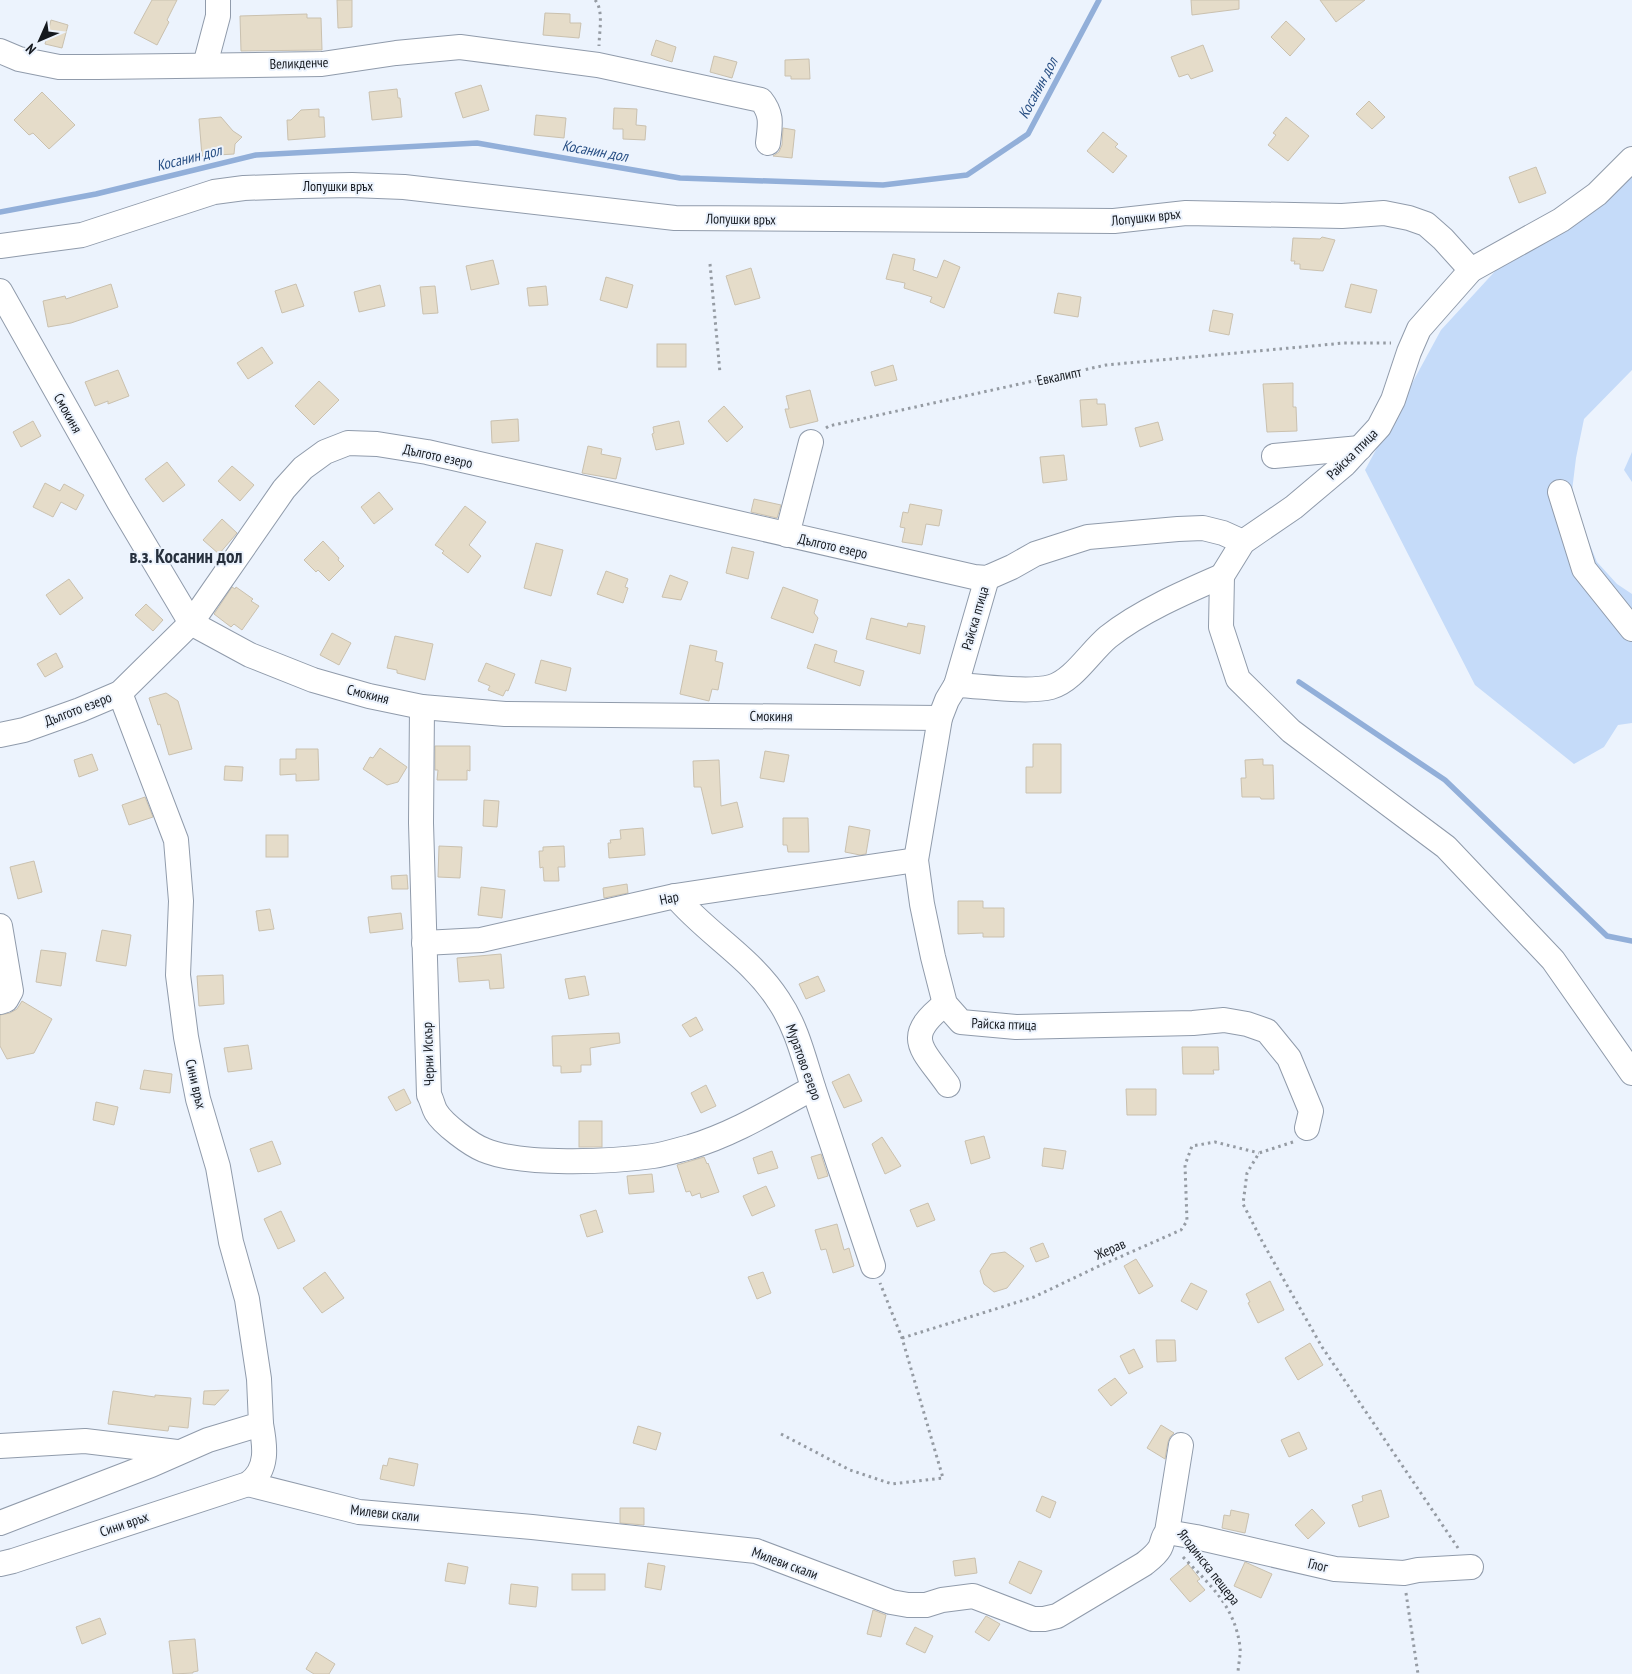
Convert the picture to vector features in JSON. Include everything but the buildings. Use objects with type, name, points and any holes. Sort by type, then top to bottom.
[{"type":"street","points":[[205,65],[218,16],[218,0]]},
{"type":"street","name":"Великденче","points":[[0,51],[19,59],[58,67],[322,64],[396,53],[460,47],[598,65],[761,100],[768,109],[770,121],[768,143]]},
{"type":"street","name":"Райска птица","points":[[1306,1128],[1311,1111],[1289,1058],[1267,1031],[1247,1024],[1224,1020],[1193,1023],[1007,1026],[961,1022],[945,1004],[924,913],[916,860],[940,718],[947,700],[956,685],[987,578],[1035,554],[1088,537],[1203,528],[1223,533],[1242,542],[1294,507],[1345,464],[1379,427],[1393,400],[1419,329],[1471,270],[1561,220],[1597,194],[1632,159]]},
{"type":"street","name":"Лопушки връх","points":[[0,246],[82,235],[214,192],[244,188],[352,185],[404,187],[675,218],[1114,221],[1186,212],[1342,216],[1384,213],[1426,224],[1443,239],[1471,270]]},
{"type":"street","name":"Смокиня","points":[[0,291],[119,502],[191,623],[250,655],[313,680],[369,696],[422,707],[505,714],[940,718]]},
{"type":"street","points":[[787,535],[811,442]]},
{"type":"street","name":"Дългото езеро","points":[[0,735],[24,730],[120,693],[191,623],[284,489],[303,468],[324,452],[348,443],[377,444],[428,452],[950,573],[987,578]]},
{"type":"street","points":[[1274,456],[1360,448]]},
{"type":"street","points":[[1560,492],[1584,569],[1632,629]]},
{"type":"street","points":[[1242,542],[1222,576],[1221,627],[1238,678],[1291,731],[1446,847],[1552,960],[1632,1073]]},
{"type":"street","points":[[956,685],[1031,689],[1050,687],[1060,683],[1108,637],[1191,589],[1222,576]]},
{"type":"street","name":"Сини връх","points":[[0,1564],[248,1484],[256,1479],[261,1472],[264,1461],[265,1443],[259,1379],[246,1298],[231,1242],[218,1167],[198,1099],[186,1037],[178,975],[181,901],[176,840],[120,693]]},
{"type":"street","name":"Черни Искър","points":[[422,707],[421,822],[429,1095],[437,1113],[451,1127],[482,1150],[500,1155],[538,1160],[600,1160],[654,1156],[692,1146],[737,1128],[814,1088]]},
{"type":"street","name":"Нар","points":[[424,943],[481,940],[675,896],[916,860]]},
{"type":"street","name":"Муратово езеро","points":[[675,896],[690,914],[742,957],[762,978],[780,1002],[800,1042],[873,1266]]},
{"type":"street","points":[[0,926],[11,991],[6,1000],[0,1002]]},
{"type":"street","points":[[945,1004],[931,1016],[921,1029],[919,1036],[921,1046],[948,1085]]},
{"type":"street","points":[[0,1523],[208,1440],[262,1424]]},
{"type":"street","points":[[4,1446],[85,1441],[179,1452]]},
{"type":"street","name":"Милеви скали","points":[[248,1484],[359,1512],[532,1527],[756,1551],[891,1602],[908,1605],[926,1605],[942,1600],[972,1596],[992,1602],[1032,1619],[1044,1619],[1057,1616],[1153,1557],[1160,1548],[1163,1537],[1167,1532],[1181,1445]]},
{"type":"street","name":"Глог","points":[[1167,1532],[1196,1536],[1335,1569],[1404,1572],[1471,1567]]},
{"type":"path","points":[[595,0],[598,4],[600,16],[598,65]]},
{"type":"path","points":[[710,264],[720,373]]},
{"type":"path","name":"Евкалипт","points":[[811,442],[829,426],[1106,365],[1344,343],[1413,343]]},
{"type":"path","points":[[1306,1128],[1292,1142],[1259,1152],[1247,1173],[1244,1204],[1263,1243],[1322,1347],[1471,1567]]},
{"type":"path","name":"Жерав","points":[[902,1338],[1034,1297],[1181,1230],[1187,1221],[1185,1166],[1192,1146],[1215,1142],[1259,1152]]},
{"type":"path","points":[[781,1434],[850,1470],[892,1484],[943,1478],[902,1338],[873,1266]]},
{"type":"path","name":"Ягодинска пещера","points":[[1167,1532],[1182,1556],[1214,1589],[1232,1614],[1240,1648],[1238,1674]]},
{"type":"path","points":[[1404,1572],[1404,1584],[1418,1674]]},
{"type":"shaded area","points":[[1632,175],[1632,370],[1584,419],[1576,458],[1571,499],[1597,562],[1617,584],[1632,594],[1632,723],[1618,725],[1604,747],[1574,764],[1475,685],[1365,470],[1441,330],[1498,268]]},
{"type":"shaded area","points":[[1632,452],[1632,482],[1624,470]]},
{"type":"waterway","name":"Косанин дол","points":[[0,212],[96,194],[256,155],[477,143],[680,178],[883,185],[967,175],[1028,134],[1099,0]]},
{"type":"waterway","points":[[1299,682],[1445,780],[1607,936],[1632,941]]},
{"type":"district","name":"в.з. Косанин дол","points":[[186,556]]}]
